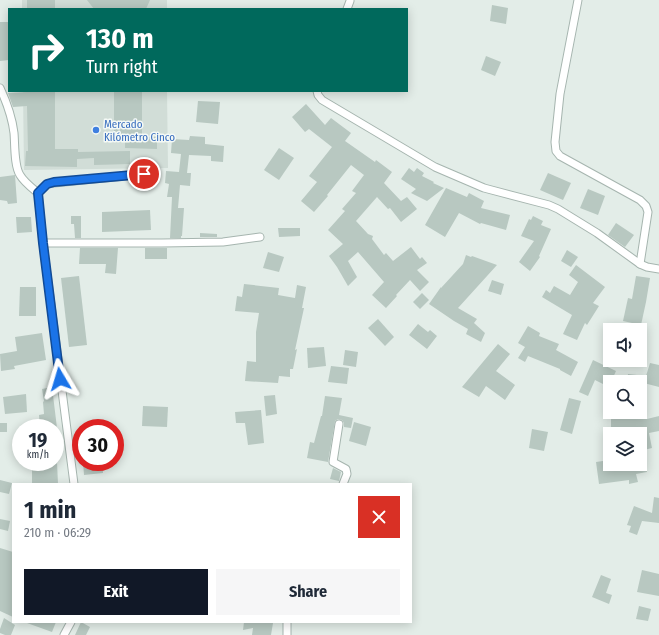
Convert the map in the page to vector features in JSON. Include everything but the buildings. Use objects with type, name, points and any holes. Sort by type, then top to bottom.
[{"type":"street","points":[[578,0],[560,94],[555,142],[556,151],[560,156],[640,200],[646,206],[648,212],[640,264]]},
{"type":"street","points":[[347,8],[350,1]]},
{"type":"street","points":[[0,88],[7,103],[11,117],[17,170],[38,193],[74,483]]},
{"type":"street","points":[[317,92],[322,100],[435,167],[484,188],[549,205],[558,209],[640,264],[659,269]]},
{"type":"street","points":[[38,193],[47,184],[54,182],[144,174]]},
{"type":"street","points":[[43,243],[162,244],[223,242],[260,236]]},
{"type":"street","points":[[339,424],[333,462],[346,469],[347,474],[343,483]]},
{"type":"street","points":[[64,635],[70,623]]},
{"type":"street","points":[[287,623],[287,635]]},
{"type":"shaded area","points":[[22,0],[167,0],[167,8],[22,8]]},
{"type":"shaded area","name":"Mercado Kilómetro Cinco","points":[[23,92],[167,92],[168,168],[24,170]]},
{"type":"place","name":"Mercado Kilómetro Cinco","points":[[96,130]]},
{"type":"route","points":[[60,379],[38,193],[47,184],[54,182],[144,174]]}]
